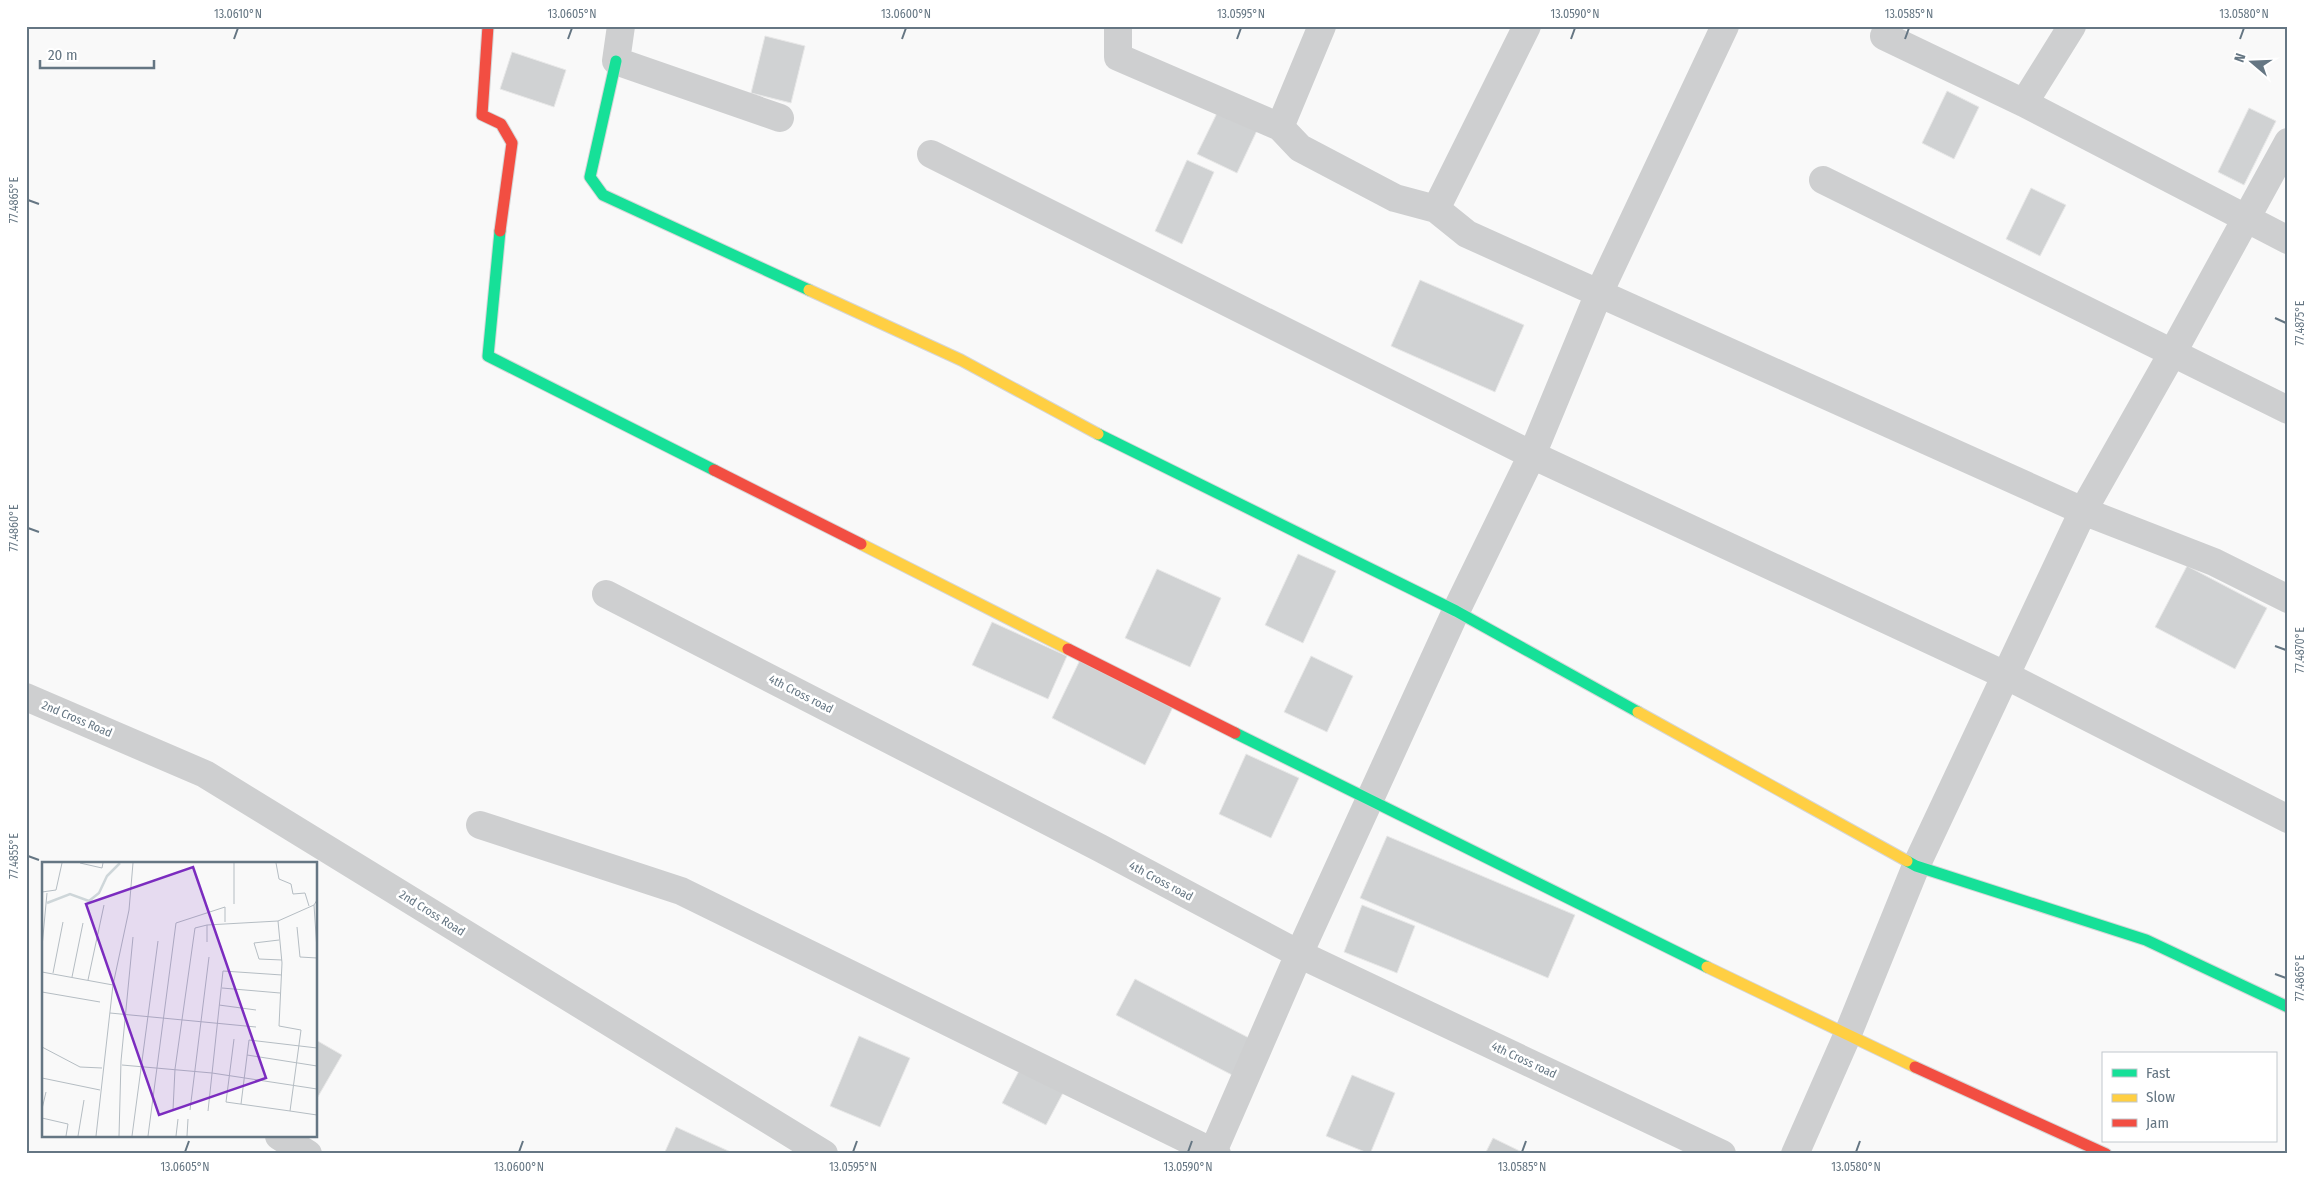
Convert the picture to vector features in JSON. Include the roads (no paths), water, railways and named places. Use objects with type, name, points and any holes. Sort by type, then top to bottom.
[{"type":"street","points":[[488,26],[482,115],[501,124],[512,143],[501,220],[488,356],[1370,801],[1847,1036],[2106,1154]]},
{"type":"street","points":[[621,26],[616,61],[590,177],[603,195],[961,360],[1079,425],[1456,611],[1916,866],[2146,940],[2288,1007]]},
{"type":"street","points":[[1118,26],[1118,57],[1280,126],[1300,148],[1394,198],[1436,209],[1467,234],[2083,511],[2214,562],[2288,599]]},
{"type":"street","points":[[1280,126],[1322,26]]},
{"type":"street","points":[[1436,209],[1527,26]]},
{"type":"street","points":[[480,825],[681,891],[1214,1153],[1299,954],[1456,611],[1532,455],[1599,293],[1725,26]]},
{"type":"street","points":[[1889,26],[1884,36],[2024,103],[2288,240]]},
{"type":"street","points":[[2024,103],[2072,26]]},
{"type":"street","points":[[616,61],[780,118]]},
{"type":"street","points":[[1794,1154],[1847,1036],[1916,866],[2083,511],[2247,220],[2288,142]]},
{"type":"street","points":[[931,154],[1532,455],[2005,674],[2288,819]]},
{"type":"street","points":[[1823,180],[2288,410]]},
{"type":"street","name":"4th Cross road","points":[[606,594],[1100,848],[1299,954],[1722,1154]]},
{"type":"street","name":"2nd Cross Road","points":[[26,697],[205,774],[824,1154]]},
{"type":"street","points":[[282,1138],[308,1154]]}]
